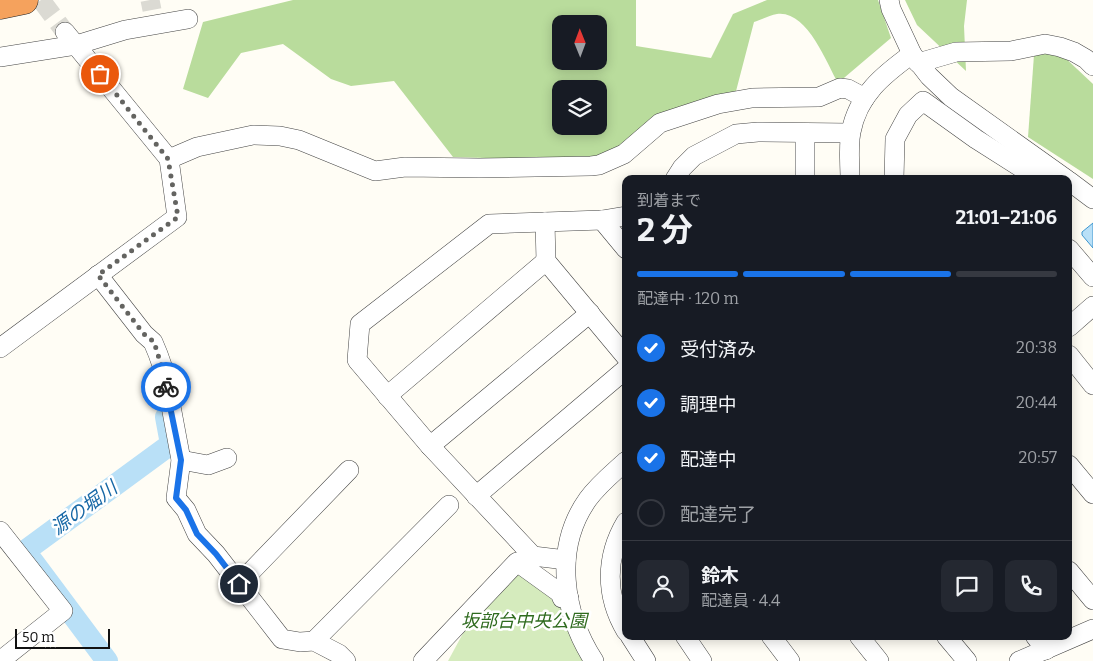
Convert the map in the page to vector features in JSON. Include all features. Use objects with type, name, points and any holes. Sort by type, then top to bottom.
[{"type":"highway","points":[[0,5],[24,0]]},
{"type":"street","points":[[889,0],[891,9],[915,59],[951,97],[1060,175]]},
{"type":"street","points":[[0,57],[70,38],[125,30],[155,18],[188,19]]},
{"type":"street","points":[[0,348],[178,217],[168,159],[70,38]]},
{"type":"street","points":[[850,175],[850,134],[856,114],[878,80],[915,59],[956,52],[1011,51],[1045,44],[1074,52],[1093,66]]},
{"type":"street","points":[[168,159],[197,147],[253,135],[280,136],[298,140],[375,171],[405,167],[591,166],[599,165],[624,154],[660,123],[718,104],[752,98],[819,97],[840,88],[848,89],[865,98]]},
{"type":"street","points":[[897,175],[895,139],[908,115],[923,101],[969,134],[1033,175]]},
{"type":"street","points":[[678,175],[682,168],[694,156],[736,134],[744,132],[850,134]]},
{"type":"street","points":[[805,133],[805,175]]},
{"type":"street","points":[[1072,184],[1093,199]]},
{"type":"street","points":[[566,560],[533,556],[430,446],[357,360],[360,324],[489,224],[602,220],[622,217]]},
{"type":"street","points":[[602,220],[622,244]]},
{"type":"street","points":[[545,222],[546,262],[622,352]]},
{"type":"street","points":[[1072,252],[1093,277]]},
{"type":"street","points":[[387,396],[546,262]]},
{"type":"street","points":[[98,275],[144,334],[154,342],[164,374],[181,460],[176,498],[186,510],[197,534],[216,554],[282,639],[300,642],[314,641],[338,654],[346,661]]},
{"type":"street","points":[[1072,324],[1093,306]]},
{"type":"street","points":[[430,446],[590,312]]},
{"type":"street","points":[[1072,359],[1093,385]]},
{"type":"street","points":[[476,496],[622,372]]},
{"type":"street","points":[[181,460],[208,464],[227,458]]},
{"type":"street","points":[[594,661],[579,636],[573,620],[566,560],[568,543],[588,500],[606,479],[622,465]]},
{"type":"street","points":[[1072,469],[1093,494]]},
{"type":"street","points":[[239,584],[349,470]]},
{"type":"street","points":[[314,641],[449,505]]},
{"type":"street","points":[[622,528],[611,556],[610,580],[614,606],[622,623]]},
{"type":"street","points":[[0,532],[63,611],[0,661]]},
{"type":"street","points":[[423,661],[517,562],[560,593],[562,598],[569,598]]},
{"type":"street","points":[[1072,575],[1093,600]]},
{"type":"street","points":[[1072,635],[1093,629]]},
{"type":"street","points":[[633,640],[646,661]]},
{"type":"street","points":[[688,640],[702,661]]},
{"type":"street","points":[[774,640],[790,661]]},
{"type":"street","points":[[862,640],[879,661]]},
{"type":"street","points":[[949,640],[966,661]]},
{"type":"street","points":[[1019,661],[1040,643]]},
{"type":"green space","points":[[293,0],[636,0],[636,46],[711,58],[733,14],[767,0],[878,0],[891,38],[838,83],[814,39],[798,20],[788,15],[771,15],[754,22],[735,95],[636,139],[592,161],[453,157],[394,81],[351,86],[331,79],[283,44],[241,53],[208,98],[183,89],[203,22]]},
{"type":"green space","points":[[905,0],[967,0],[964,26],[966,71],[917,25]]},
{"type":"green space","points":[[1060,53],[1093,84],[1093,179],[1028,137],[1034,55]]},
{"type":"green space","name":"坂部台中央公園","points":[[518,568],[555,595],[586,661],[448,661],[474,613]]},
{"type":"water","points":[[1093,223],[1093,248],[1082,235],[1082,232]]},
{"type":"waterway","name":"源の堀川","points":[[107,661],[25,551],[171,444],[166,417]]},
{"type":"tunnel","points":[[41,0],[65,32]]},
{"type":"tunnel","points":[[150,0],[152,10]]},
{"type":"way so far","points":[[100,74],[168,159],[178,217],[98,275],[144,334],[154,342],[166,387]]},
{"type":"route","points":[[166,387],[181,460],[176,498],[186,510],[197,534],[216,554],[239,584]]}]
